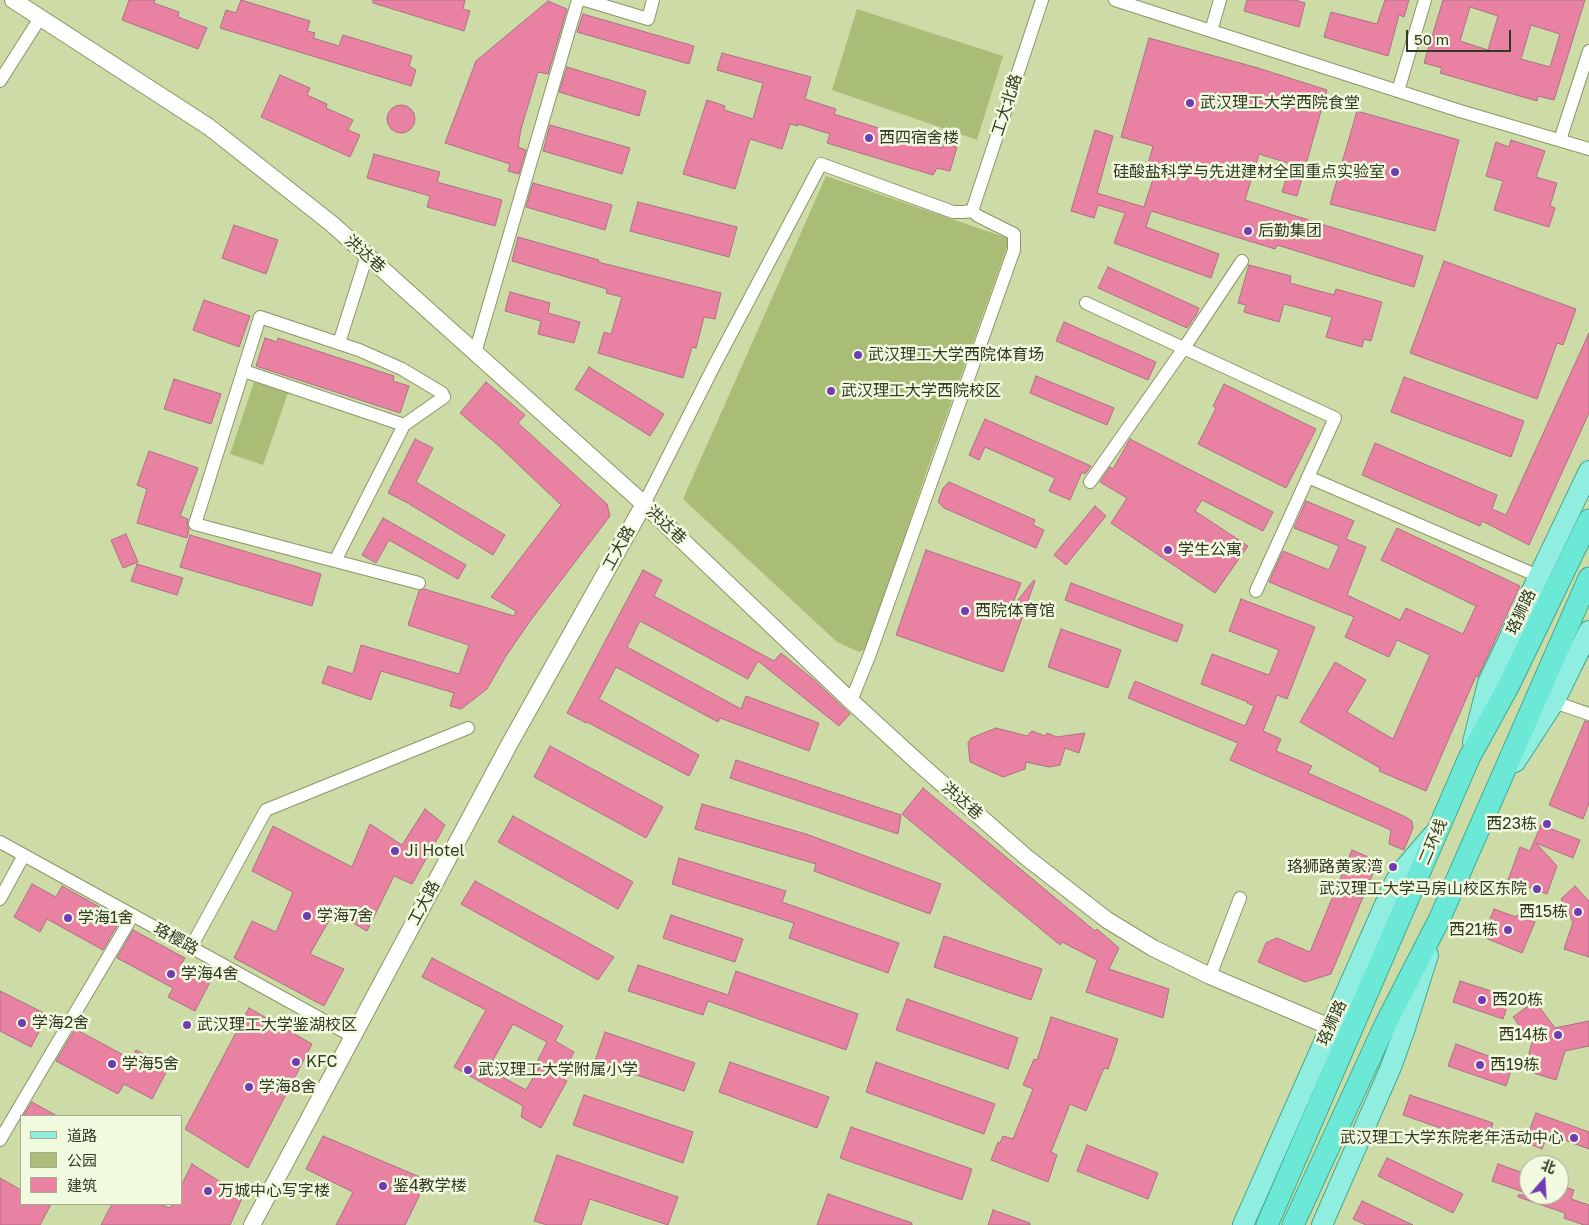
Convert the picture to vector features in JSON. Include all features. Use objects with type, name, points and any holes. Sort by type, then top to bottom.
[{"type":"highway","name":"二环线","points":[[1266,1225],[1469,758],[1508,687],[1589,520]]},
{"type":"highway","points":[[1293,1225],[1385,1025],[1438,920],[1496,793],[1586,586]]},
{"type":"main road","name":"珞狮路","points":[[1469,758],[1488,683],[1589,471]]},
{"type":"main road","points":[[1496,793],[1554,702],[1589,631]]},
{"type":"main road","name":"珞狮路","points":[[1243,1225],[1396,882],[1403,870],[1438,830]]},
{"type":"main road","points":[[1322,1225],[1391,1067],[1438,920]]},
{"type":"street","name":"洪达巷","points":[[13,0],[209,127],[332,224],[644,504],[922,766],[1026,857],[1106,920],[1153,948],[1210,976],[1330,1027]]},
{"type":"street","points":[[475,353],[578,0]]},
{"type":"street","points":[[585,0],[648,19],[653,0]]},
{"type":"street","name":"工大北路","points":[[972,211],[1042,0]]},
{"type":"street","points":[[1115,0],[1398,91],[1589,149]]},
{"type":"street","points":[[1211,31],[1220,0]]},
{"type":"street","points":[[1398,91],[1426,0]]},
{"type":"street","points":[[0,81],[40,18]]},
{"type":"street","points":[[1560,140],[1589,51]]},
{"type":"street","points":[[644,504],[821,164],[953,212],[972,211],[978,216],[1014,234],[1014,250],[852,700]]},
{"type":"street","points":[[339,343],[367,255]]},
{"type":"street","points":[[1090,482],[1184,348],[1242,261]]},
{"type":"street","points":[[1086,303],[1335,418],[1256,591]]},
{"type":"street","points":[[335,561],[404,425],[444,396],[402,369],[359,350],[260,317],[195,524],[419,584]]},
{"type":"street","points":[[244,371],[404,425]]},
{"type":"street","points":[[1308,477],[1538,576]]},
{"type":"street","name":"工大路","points":[[252,1225],[510,743],[644,504]]},
{"type":"street","points":[[1554,702],[1589,714]]},
{"type":"street","points":[[191,947],[266,810],[468,728]]},
{"type":"street","name":"珞樱路","points":[[0,842],[352,1036]]},
{"type":"street","points":[[0,899],[24,855]]},
{"type":"street","points":[[1210,976],[1240,898]]},
{"type":"street","points":[[0,1140],[133,915]]},
{"type":"green space","points":[[857,9],[1003,56],[977,140],[832,90]]},
{"type":"green space","name":"武汉理工大学西院体育场","points":[[826,176],[1010,239],[927,470],[867,649],[859,652],[837,642],[683,499]]},
{"type":"green space","points":[[254,382],[288,393],[263,465],[230,454]]},
{"type":"building","points":[[129,0],[155,0],[154,3],[179,12],[178,17],[207,28],[198,49],[122,20]]},
{"type":"building","points":[[241,0],[310,21],[307,31],[315,33],[313,38],[339,46],[343,35],[412,56],[409,66],[416,70],[411,86],[220,28],[226,10],[236,13]]},
{"type":"building","points":[[373,0],[465,0],[463,9],[470,11],[464,31],[373,3]]},
{"type":"building","points":[[1247,0],[1295,0],[1305,3],[1299,27],[1244,11]]},
{"type":"building","points":[[1385,0],[1409,0],[1404,17],[1399,15],[1388,56],[1324,37],[1331,12],[1377,24]]},
{"type":"building","points":[[1443,0],[1585,0],[1554,100],[1538,96],[1537,101],[1440,73],[1442,68],[1424,63]],"holes":[[[1470,7],[1498,16],[1488,50],[1460,41]],[[1531,25],[1560,34],[1550,67],[1521,59]]]},
{"type":"building","points":[[548,1],[567,9],[548,74],[538,72],[521,129],[518,147],[526,150],[519,174],[508,171],[510,164],[445,143],[476,61]]},
{"type":"building","points":[[583,14],[694,46],[689,64],[577,32]]},
{"type":"building","points":[[1149,38],[1258,68],[1327,90],[1297,196],[1282,192],[1291,164],[1259,154],[1245,200],[1423,256],[1414,287],[1277,245],[1275,249],[1151,211],[1146,227],[1219,254],[1211,278],[1114,243],[1125,213],[1098,205],[1094,218],[1071,211],[1095,130],[1113,136],[1097,193],[1144,207],[1154,176],[1145,174],[1153,146],[1121,137]]},
{"type":"building","points":[[722,53],[811,77],[805,99],[836,109],[834,114],[942,148],[944,143],[957,147],[950,171],[937,168],[933,175],[827,143],[830,134],[798,124],[798,126],[790,124],[782,149],[750,139],[735,189],[683,174],[707,100],[725,106],[724,110],[753,119],[763,83],[717,70]]},
{"type":"building","points":[[567,67],[646,91],[639,116],[559,92]]},
{"type":"building","points":[[280,75],[310,88],[307,95],[327,104],[326,108],[353,120],[348,130],[360,135],[350,157],[261,117]]},
{"type":"building","points":[[401,105],[411,109],[415,119],[411,129],[401,133],[391,129],[387,119],[391,109]]},
{"type":"building","name":"硅酸盐科学与先进建材全国重点实验室","points":[[1357,111],[1459,140],[1435,231],[1330,204]]},
{"type":"building","points":[[550,125],[630,148],[622,174],[543,151]]},
{"type":"building","points":[[1511,140],[1545,151],[1536,177],[1557,183],[1550,206],[1555,208],[1549,227],[1494,210],[1503,181],[1486,176],[1496,142],[1509,147]]},
{"type":"building","points":[[374,154],[440,172],[437,182],[502,200],[495,226],[427,207],[430,196],[367,178]]},
{"type":"building","points":[[533,183],[612,205],[605,230],[526,207]]},
{"type":"building","points":[[638,202],[737,227],[729,257],[630,231]]},
{"type":"building","points":[[234,225],[278,240],[266,274],[222,258]]},
{"type":"building","points":[[518,237],[599,260],[598,262],[721,293],[715,319],[704,317],[696,348],[692,347],[683,378],[598,353],[604,332],[611,334],[622,297],[606,293],[607,289],[512,261]]},
{"type":"building","points":[[1444,261],[1576,309],[1563,345],[1557,343],[1537,399],[1410,353]]},
{"type":"building","points":[[1249,265],[1291,276],[1290,283],[1334,295],[1336,289],[1382,302],[1371,341],[1364,339],[1362,347],[1326,337],[1332,317],[1284,304],[1279,322],[1244,312],[1246,305],[1238,303]]},
{"type":"building","points":[[1108,267],[1199,308],[1196,315],[1187,328],[1098,288]]},
{"type":"building","points":[[510,292],[550,303],[548,313],[580,322],[574,343],[538,334],[541,321],[505,311]]},
{"type":"building","points":[[204,300],[250,316],[239,347],[193,330]]},
{"type":"building","points":[[1064,322],[1156,362],[1148,380],[1056,341]]},
{"type":"building","points":[[1589,333],[1589,413],[1529,545],[1482,521],[1480,526],[1362,475],[1375,443],[1497,495],[1492,509],[1506,515]]},
{"type":"building","points":[[265,338],[277,342],[278,338],[394,376],[393,381],[409,386],[400,413],[256,366]]},
{"type":"building","points":[[589,367],[664,414],[650,436],[575,389]]},
{"type":"building","points":[[1036,376],[1114,408],[1107,425],[1030,393]]},
{"type":"building","points":[[1404,377],[1524,421],[1511,457],[1391,412]]},
{"type":"building","points":[[174,379],[221,394],[211,424],[164,409]]},
{"type":"building","points":[[486,382],[525,415],[518,423],[607,504],[610,516],[530,621],[506,656],[487,689],[461,709],[450,706],[454,693],[381,671],[371,700],[322,683],[328,666],[353,674],[361,645],[459,674],[469,645],[408,625],[419,591],[424,589],[514,616],[516,611],[491,597],[561,505],[499,446],[460,413]]},
{"type":"building","points":[[1224,384],[1316,429],[1286,488],[1198,444],[1216,408],[1213,406]]},
{"type":"building","points":[[985,419],[1091,466],[1085,474],[1082,472],[1070,500],[1049,491],[1055,478],[985,447],[979,460],[969,455]]},
{"type":"building","points":[[415,439],[433,448],[416,482],[505,535],[493,555],[388,493]]},
{"type":"building","points":[[1130,439],[1273,512],[1263,531],[1202,500],[1195,511],[1248,546],[1215,593],[1111,523],[1127,498],[1100,482],[1110,467],[1113,469]]},
{"type":"building","points":[[149,451],[198,468],[180,516],[188,519],[187,525],[189,529],[187,538],[137,523],[147,489],[137,485]]},
{"type":"building","points":[[949,482],[1035,520],[1033,525],[1044,530],[1036,548],[944,508],[938,502],[943,488]]},
{"type":"building","points":[[1306,501],[1354,521],[1346,539],[1366,547],[1347,595],[1400,620],[1406,608],[1463,634],[1476,606],[1381,560],[1397,528],[1520,586],[1478,677],[1476,676],[1426,791],[1379,771],[1380,768],[1300,722],[1335,662],[1366,680],[1347,712],[1393,739],[1430,655],[1397,640],[1389,657],[1345,637],[1354,617],[1269,582],[1283,551],[1329,570],[1339,546],[1294,528]]},
{"type":"building","points":[[1095,506],[1106,516],[1066,565],[1054,555]]},
{"type":"building","points":[[383,518],[466,565],[458,579],[389,540],[376,563],[362,555]]},
{"type":"building","points":[[126,534],[138,562],[123,568],[111,540]]},
{"type":"building","points":[[190,535],[321,574],[312,606],[180,567]]},
{"type":"building","name":"西院体育馆","points":[[926,550],[1021,583],[1010,610],[1035,581],[1003,672],[896,635]]},
{"type":"building","points":[[137,564],[183,578],[177,595],[131,581]]},
{"type":"building","points":[[643,570],[662,580],[654,596],[774,661],[781,653],[814,680],[850,714],[839,726],[758,661],[748,679],[640,621],[627,647],[741,709],[746,696],[819,723],[809,751],[720,718],[718,722],[616,667],[599,699],[699,755],[689,776],[567,713]]},
{"type":"building","points":[[1071,583],[1183,625],[1177,642],[1065,600]]},
{"type":"building","points":[[1241,599],[1315,627],[1287,699],[1277,695],[1263,731],[1281,739],[1276,751],[1312,766],[1308,773],[1412,821],[1413,828],[1404,850],[1389,844],[1391,830],[1230,760],[1238,743],[1128,698],[1135,681],[1245,726],[1254,706],[1201,684],[1212,654],[1269,675],[1279,650],[1229,631]]},
{"type":"building","points":[[1061,629],[1121,650],[1108,688],[1048,667]]},
{"type":"building","points":[[1585,721],[1589,722],[1589,803],[1583,819],[1549,805]]},
{"type":"building","points":[[996,728],[1027,736],[1032,731],[1045,736],[1047,733],[1057,737],[1085,733],[1079,753],[1065,748],[1060,765],[1049,767],[1026,762],[1025,769],[1003,777],[970,762],[968,743],[971,738]]},
{"type":"building","points":[[550,746],[663,807],[646,838],[534,777]]},
{"type":"building","points":[[736,760],[901,815],[898,834],[730,778]]},
{"type":"building","points":[[923,788],[1095,931],[1097,929],[1119,948],[1109,969],[1169,989],[1163,1018],[1086,992],[1097,960],[1062,942],[1060,945],[902,814]]},
{"type":"building","points":[[702,804],[806,834],[941,884],[930,914],[814,871],[816,864],[695,829]]},
{"type":"building","name":"学海7舍","points":[[425,809],[445,825],[412,884],[394,876],[367,931],[334,912],[310,954],[344,969],[324,1006],[234,958],[252,921],[276,932],[293,892],[252,871],[273,826],[352,867],[370,824],[402,845]]},
{"type":"building","points":[[513,816],[633,882],[618,909],[498,842]]},
{"type":"building","points":[[1541,825],[1580,840],[1573,858],[1536,843],[1557,866],[1547,894],[1508,880],[1520,847],[1530,851]]},
{"type":"building","points":[[1352,850],[1378,861],[1331,974],[1305,982],[1258,962],[1266,943],[1277,938],[1310,952]]},
{"type":"building","points":[[679,858],[786,891],[782,902],[899,943],[888,973],[789,938],[794,923],[672,884]]},
{"type":"building","points":[[475,881],[614,957],[598,980],[461,904]]},
{"type":"building","name":"学海1舍","points":[[32,884],[56,897],[62,886],[121,919],[103,950],[47,919],[40,932],[14,917]]},
{"type":"building","name":"西15栋","points":[[1575,886],[1589,901],[1589,957],[1564,949],[1573,922],[1561,899]]},
{"type":"building","name":"西21栋","points":[[1494,909],[1535,922],[1522,953],[1483,937]]},
{"type":"building","points":[[671,915],[743,939],[735,962],[663,938]]},
{"type":"building","name":"学海4舍","points":[[133,930],[185,958],[180,966],[210,982],[195,1011],[168,997],[173,988],[117,958]]},
{"type":"building","points":[[944,936],[1042,969],[1031,1000],[934,967]]},
{"type":"building","points":[[432,958],[563,1026],[555,1041],[574,1052],[561,1077],[567,1081],[541,1128],[521,1117],[523,1106],[454,1067],[486,1010],[422,977]],"holes":[[[513,1024],[547,1042],[537,1062],[541,1064],[526,1090],[488,1069]]]},
{"type":"building","points":[[638,965],[728,995],[736,971],[858,1014],[846,1050],[708,1001],[703,1015],[628,991]]},
{"type":"building","name":"西20栋","points":[[1460,981],[1510,997],[1503,1019],[1453,1002]]},
{"type":"building","name":"学海2舍","points":[[0,991],[48,1015],[31,1047],[0,1031]]},
{"type":"building","points":[[907,999],[1018,1038],[1008,1069],[896,1030]]},
{"type":"building","name":"西14栋","points":[[1535,1001],[1555,1028],[1589,1021],[1589,1046],[1565,1051],[1556,1080],[1524,1070],[1532,1043],[1513,1017]]},
{"type":"building","name":"学海8舍","points":[[249,1008],[312,1044],[248,1168],[185,1129]]},
{"type":"building","points":[[1051,1017],[1118,1039],[1108,1069],[1104,1068],[1086,1111],[1070,1104],[1051,1152],[1057,1155],[1048,1182],[991,1160],[998,1142],[1000,1143],[1003,1136],[1013,1139],[1033,1089],[1023,1085],[1034,1059],[1037,1060]]},
{"type":"building","name":"学海5舍","points":[[75,1029],[131,1059],[136,1050],[169,1067],[152,1099],[124,1084],[118,1094],[56,1061]]},
{"type":"building","points":[[605,1032],[695,1063],[684,1091],[595,1061]]},
{"type":"building","name":"西19栋","points":[[1456,1044],[1513,1065],[1506,1086],[1448,1066]]},
{"type":"building","points":[[730,1062],[829,1097],[817,1128],[719,1092]]},
{"type":"building","points":[[876,1062],[995,1104],[984,1134],[866,1092]]},
{"type":"building","points":[[584,1095],[693,1132],[683,1163],[573,1125]]},
{"type":"building","points":[[1410,1095],[1493,1123],[1486,1144],[1403,1115]]},
{"type":"building","points":[[32,1102],[55,1115],[24,1115]]},
{"type":"building","name":"武汉理工大学东院老年活动中心","points":[[1536,1113],[1589,1132],[1589,1149],[1548,1134],[1542,1149],[1525,1142]]},
{"type":"building","points":[[851,1127],[972,1169],[962,1200],[840,1158]]},
{"type":"building","name":"鉴4教学楼","points":[[323,1136],[427,1180],[405,1225],[336,1225],[353,1192],[306,1169]]},
{"type":"building","points":[[1087,1145],[1158,1173],[1148,1199],[1077,1171]]},
{"type":"building","points":[[557,1155],[678,1197],[668,1225],[590,1199],[581,1225],[547,1225],[534,1221]]},
{"type":"building","points":[[1387,1158],[1463,1194],[1453,1213],[1378,1176]]},
{"type":"building","name":"万城中心写字楼","points":[[192,1164],[243,1196],[230,1225],[101,1225],[111,1205],[162,1205],[170,1208],[172,1205],[182,1205],[182,1184]]},
{"type":"building","points":[[1498,1164],[1519,1171],[1519,1190],[1492,1181]]},
{"type":"building","points":[[0,1178],[20,1189],[20,1205],[50,1205],[40,1225],[0,1225]]},
{"type":"building","points":[[1569,1188],[1574,1190],[1571,1199],[1589,1205],[1589,1225],[1564,1218],[1565,1213],[1542,1205],[1569,1205]]},
{"type":"building","points":[[828,1194],[912,1223],[912,1225],[817,1225]]},
{"type":"building","points":[[1362,1201],[1413,1225],[1366,1225],[1353,1219]]},
{"type":"building","points":[[993,1210],[1030,1223],[1030,1225],[988,1225]]},
{"type":"place","name":"武汉理工大学西院食堂","points":[[1190,103]]},
{"type":"place","name":"西四宿舍楼","points":[[869,138]]},
{"type":"place","name":"硅酸盐科学与先进建材全国重点实验室","points":[[1395,172]]},
{"type":"place","name":"后勤集团","points":[[1248,231]]},
{"type":"place","name":"武汉理工大学西院体育场","points":[[858,355]]},
{"type":"place","name":"武汉理工大学西院校区","points":[[831,391]]},
{"type":"place","name":"学生公寓","points":[[1168,550]]},
{"type":"place","name":"西院体育馆","points":[[965,611]]},
{"type":"place","name":"西23栋","points":[[1547,824]]},
{"type":"place","name":"Ji Hotel","points":[[395,851]]},
{"type":"place","name":"珞狮路黄家湾","points":[[1393,867]]},
{"type":"place","name":"武汉理工大学马房山校区东院","points":[[1537,889]]},
{"type":"place","name":"西15栋","points":[[1578,912]]},
{"type":"place","name":"学海7舍","points":[[307,916]]},
{"type":"place","name":"学海1舍","points":[[68,918]]},
{"type":"place","name":"西21栋","points":[[1508,930]]},
{"type":"place","name":"学海4舍","points":[[171,974]]},
{"type":"place","name":"西20栋","points":[[1482,1000]]},
{"type":"place","name":"学海2舍","points":[[22,1023]]},
{"type":"place","name":"武汉理工大学鉴湖校区","points":[[187,1025]]},
{"type":"place","name":"西14栋","points":[[1558,1035]]},
{"type":"place","name":"KFC","points":[[296,1062]]},
{"type":"place","name":"学海5舍","points":[[112,1064]]},
{"type":"place","name":"西19栋","points":[[1480,1065]]},
{"type":"place","name":"武汉理工大学附属小学","points":[[468,1070]]},
{"type":"place","name":"学海8舍","points":[[249,1087]]},
{"type":"place","name":"武汉理工大学东院老年活动中心","points":[[1574,1138]]},
{"type":"place","name":"鉴4教学楼","points":[[383,1186]]},
{"type":"place","name":"万城中心写字楼","points":[[208,1191]]}]
